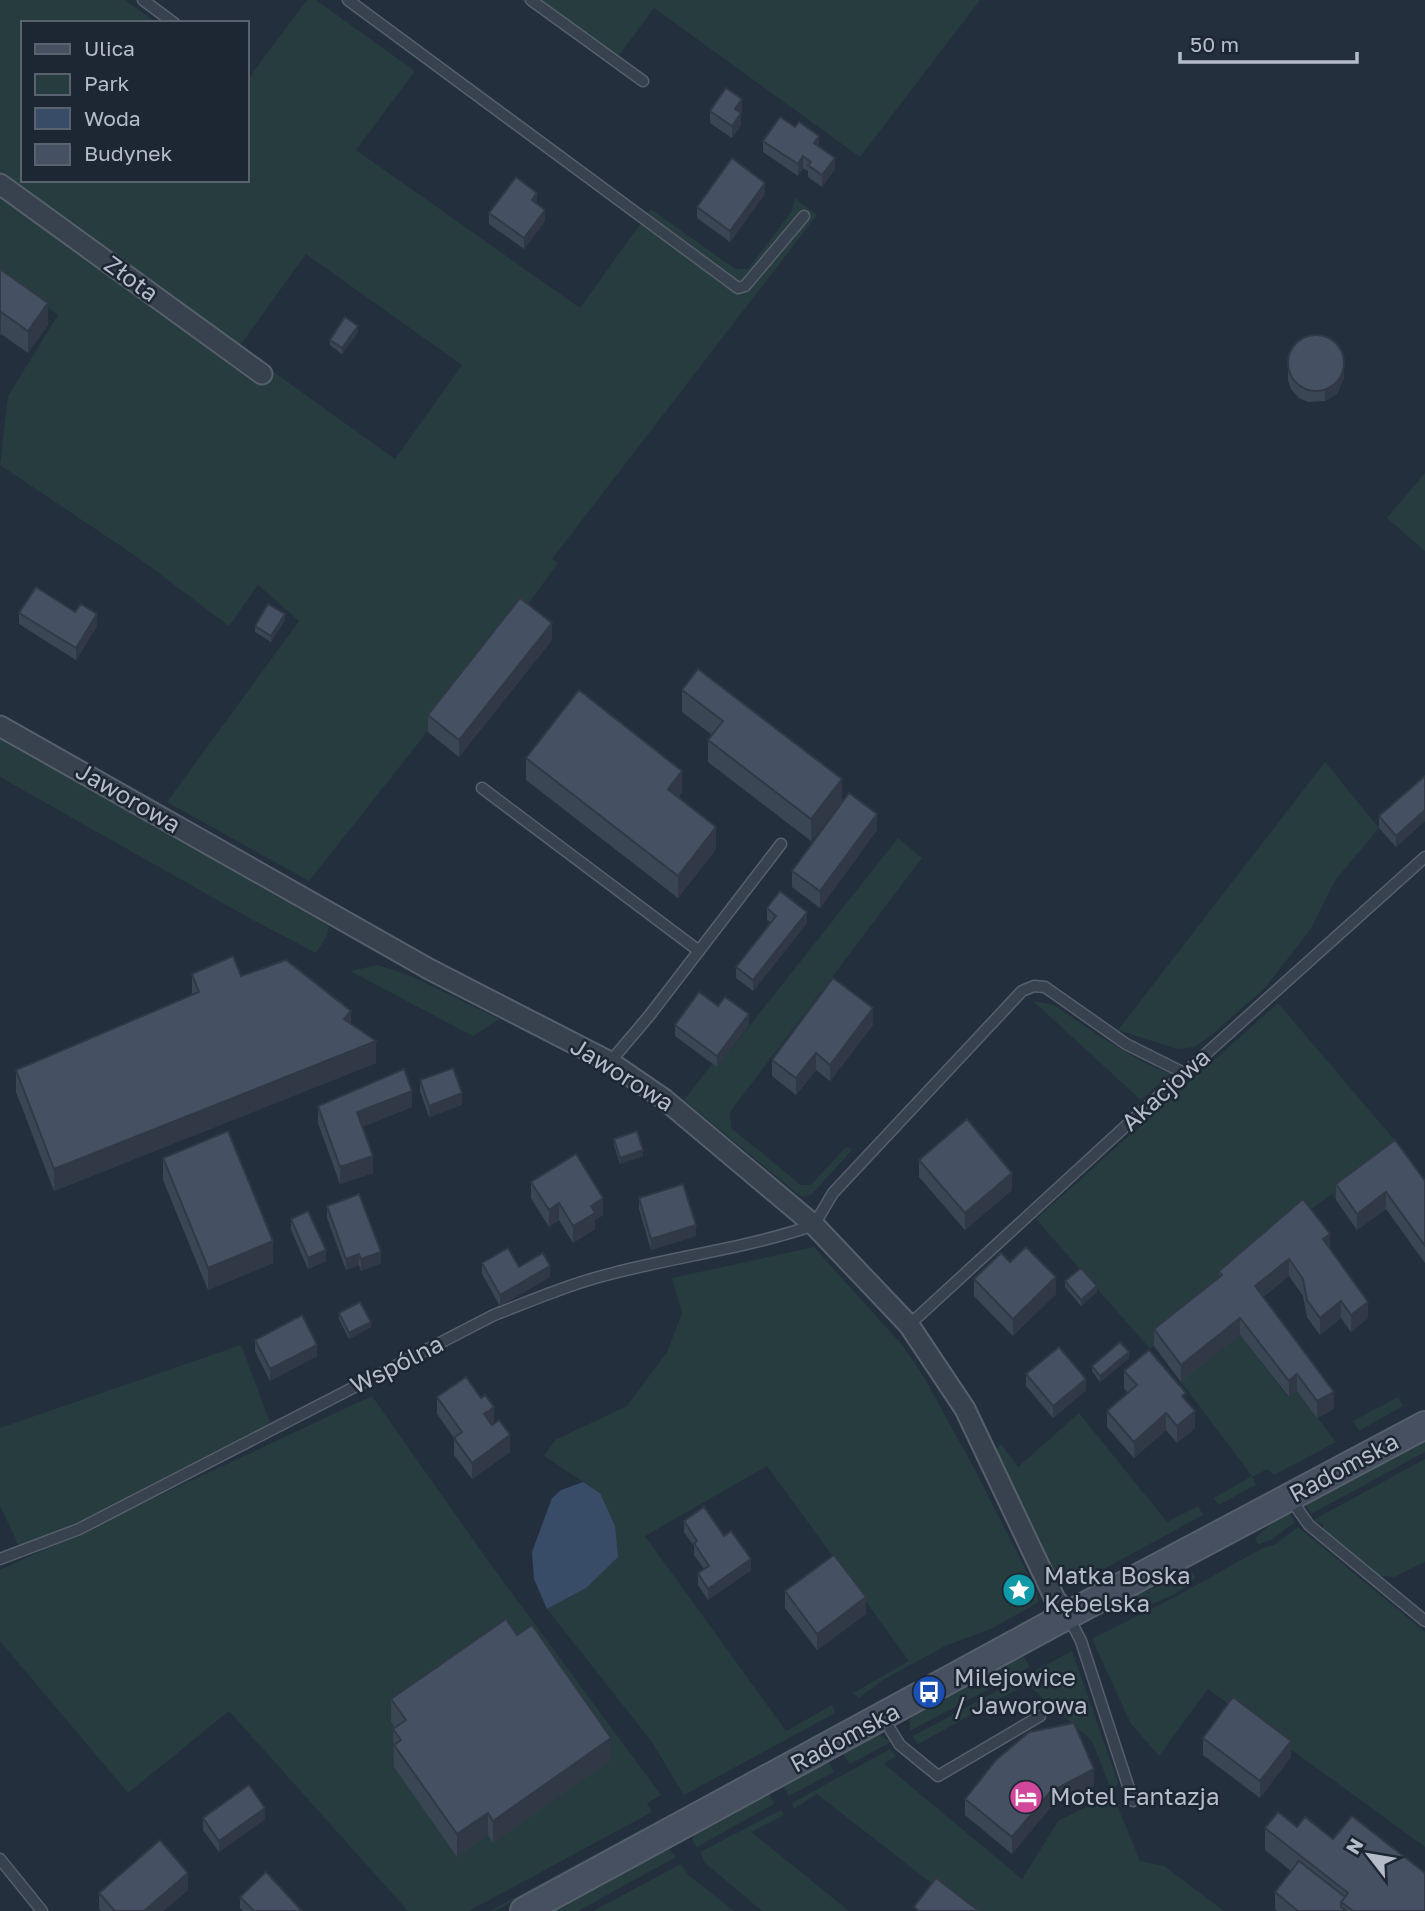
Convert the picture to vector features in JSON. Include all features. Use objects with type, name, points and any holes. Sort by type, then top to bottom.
[{"type":"main road","name":"Radomska","points":[[524,1911],[1068,1615],[1425,1425]]},
{"type":"street","name":"Złota","points":[[0,184],[262,374]]},
{"type":"street","name":"Jaworowa","points":[[0,726],[429,969],[610,1062],[664,1099],[814,1225],[909,1325],[965,1409],[1055,1599],[1068,1615]]},
{"type":"lane","points":[[143,0],[171,21]]},
{"type":"lane","points":[[348,0],[738,288],[745,286],[804,216]]},
{"type":"lane","points":[[531,0],[643,81]]},
{"type":"lane","points":[[482,788],[699,951]]},
{"type":"lane","points":[[610,1062],[781,844]]},
{"type":"lane","name":"Akacjowa","points":[[909,1325],[1425,857]]},
{"type":"lane","points":[[814,1225],[833,1193],[1022,991],[1034,986],[1045,988],[1126,1044],[1184,1073]]},
{"type":"lane","name":"Wspólna","points":[[0,1559],[79,1529],[494,1315],[561,1288],[613,1273],[780,1237],[814,1225]]},
{"type":"lane","points":[[1289,1496],[1308,1525],[1425,1621]]},
{"type":"lane","points":[[1068,1615],[1081,1641],[1133,1801]]},
{"type":"lane","points":[[883,1717],[900,1745],[938,1776],[1040,1716]]},
{"type":"lane","points":[[0,1859],[41,1911]]},
{"type":"green space","points":[[0,0],[125,0],[154,21],[21,21],[21,182],[248,182],[248,83],[253,72],[307,0],[316,0],[415,71],[356,150],[580,308],[651,209],[735,269],[748,269],[792,211],[795,198],[817,215],[552,559],[558,563],[520,615],[309,881],[167,802],[299,621],[258,585],[229,626],[140,559],[0,465],[8,396],[58,315],[0,271]],"holes":[[[306,254],[462,365],[395,459],[239,347]]]},
{"type":"green space","points":[[521,0],[980,0],[860,157],[654,8],[611,66]]},
{"type":"green space","points":[[1425,473],[1425,551],[1387,518]]},
{"type":"green space","points":[[0,737],[329,926],[327,936],[316,953],[0,777]]},
{"type":"green space","points":[[1325,762],[1379,828],[1334,882],[1310,930],[1264,989],[1194,1047],[1177,1049],[1118,1030]]},
{"type":"green space","points":[[898,838],[922,858],[730,1112],[731,1128],[801,1185],[811,1185],[846,1147],[852,1150],[812,1194],[805,1197],[799,1195],[684,1100],[712,1064],[717,1067]]},
{"type":"green space","points":[[378,965],[411,976],[499,1019],[473,1036],[350,971]]},
{"type":"green space","points":[[1033,1001],[1054,1005],[1107,1041],[1170,1074],[1141,1100]]},
{"type":"green space","points":[[1278,1003],[1403,1150],[1425,1180],[1425,1198],[1395,1157],[1336,1200],[1332,1194],[1303,1215],[1150,1349],[1036,1219]]},
{"type":"green space","points":[[814,1247],[903,1346],[924,1377],[975,1470],[1037,1592],[1039,1602],[993,1628],[945,1646],[883,1680],[859,1698],[853,1693],[909,1661],[767,1466],[645,1536],[786,1731],[832,1705],[835,1713],[684,1795],[652,1742],[547,1609],[586,1588],[600,1493],[544,1456],[555,1440],[627,1406],[667,1352],[682,1313],[672,1278]]},
{"type":"green space","points":[[1240,1335],[1288,1397],[1297,1391],[1336,1442],[1274,1475],[1267,1469],[1252,1477],[1256,1485],[1218,1505],[1214,1498],[1252,1476],[1181,1382]]},
{"type":"green space","points":[[241,1345],[271,1425],[98,1514],[19,1546],[0,1506],[0,1428]]},
{"type":"green space","points":[[372,1396],[486,1558],[661,1795],[647,1803],[652,1812],[469,1911],[408,1911],[229,1711],[128,1793],[0,1641],[0,1570]]},
{"type":"green space","points":[[1398,1397],[1403,1406],[1359,1431],[1353,1421]]},
{"type":"green space","points":[[1079,1413],[1167,1522],[1198,1506],[1203,1515],[1069,1588],[1053,1576],[996,1450],[1001,1444],[1018,1467]]},
{"type":"green space","points":[[1425,1437],[1425,1452],[1311,1514],[1305,1503]]},
{"type":"green space","points":[[1425,1459],[1425,1562],[1394,1577],[1380,1576],[1325,1533],[1322,1522],[1316,1522],[1315,1519]]},
{"type":"green space","points":[[1285,1512],[1289,1513],[1295,1522],[1271,1540],[1258,1544],[1255,1538]]},
{"type":"green space","points":[[1298,1527],[1425,1632],[1425,1847],[1208,1689],[1159,1756],[1131,1724],[1092,1639],[1261,1549],[1274,1545]]},
{"type":"green space","points":[[1192,1572],[1195,1577],[1189,1584],[1162,1600],[1124,1614],[1118,1613],[1112,1605]]},
{"type":"green space","points":[[1072,1651],[1118,1782],[1113,1795],[1140,1861],[1164,1866],[1224,1911],[967,1911],[817,1794],[794,1809],[792,1803],[890,1749],[896,1756],[884,1764],[1022,1879],[1058,1821],[1113,1794],[1092,1741],[1027,1684],[918,1744],[913,1736]]},
{"type":"green space","points":[[1022,1654],[1030,1667],[910,1731],[910,1720],[914,1713]]},
{"type":"green space","points":[[878,1734],[891,1742],[850,1764],[843,1754]]},
{"type":"green space","points":[[828,1761],[834,1772],[789,1796],[783,1786]]},
{"type":"green space","points":[[769,1794],[774,1804],[697,1847],[692,1840],[695,1834]]},
{"type":"green space","points":[[781,1810],[784,1815],[751,1832],[849,1911],[762,1911],[705,1863],[700,1852]]},
{"type":"green space","points":[[649,1825],[647,1829],[496,1911],[490,1911]]},
{"type":"green space","points":[[668,1848],[676,1857],[578,1911],[554,1911]]},
{"type":"green space","points":[[681,1864],[688,1875],[734,1911],[593,1911]]},
{"type":"water","points":[[583,1482],[600,1493],[615,1526],[618,1557],[586,1588],[547,1609],[534,1579],[532,1552],[552,1498],[561,1490]]},
{"type":"building","points":[[726,88],[742,99],[735,109],[741,113],[732,126],[710,111]]},
{"type":"building","points":[[780,117],[795,127],[799,122],[819,136],[814,143],[835,158],[822,175],[808,165],[811,162],[803,156],[798,164],[763,141]]},
{"type":"building","points":[[732,158],[765,183],[730,231],[697,207]]},
{"type":"building","points":[[516,177],[537,193],[532,200],[545,210],[524,238],[489,213]]},
{"type":"building","points":[[0,269],[48,303],[28,331],[0,313]]},
{"type":"building","points":[[345,317],[358,326],[342,348],[330,340]]},
{"type":"building","points":[[1316,335],[1327,337],[1336,343],[1342,352],[1342,374],[1336,383],[1327,389],[1316,391],[1305,389],[1296,383],[1290,374],[1288,363],[1290,352],[1296,343],[1305,337]]},
{"type":"building","points":[[36,587],[75,612],[81,604],[97,614],[76,648],[19,613]]},
{"type":"building","points":[[520,598],[552,623],[459,740],[428,715]]},
{"type":"building","points":[[268,604],[285,614],[271,636],[255,626]]},
{"type":"building","points":[[698,669],[842,779],[811,819],[708,740],[723,721],[682,690]]},
{"type":"building","points":[[579,690],[682,771],[668,789],[716,827],[678,876],[526,758]]},
{"type":"building","points":[[1425,776],[1425,810],[1396,836],[1379,816]]},
{"type":"building","points":[[849,793],[877,814],[820,891],[792,871]]},
{"type":"building","points":[[780,891],[807,912],[753,980],[736,967],[776,916],[767,908]]},
{"type":"building","points":[[233,956],[241,976],[286,960],[351,1011],[344,1019],[376,1041],[54,1169],[16,1070],[199,992],[192,974]]},
{"type":"building","points":[[833,978],[873,1008],[830,1065],[816,1053],[796,1078],[772,1060]]},
{"type":"building","points":[[699,992],[718,1006],[725,997],[749,1014],[717,1056],[675,1025]]},
{"type":"building","points":[[453,1068],[462,1093],[429,1106],[420,1080]]},
{"type":"building","points":[[404,1069],[412,1091],[357,1112],[373,1156],[340,1167],[318,1106]]},
{"type":"building","points":[[967,1119],[1012,1173],[965,1213],[919,1160]]},
{"type":"building","points":[[228,1131],[273,1241],[208,1268],[163,1158]]},
{"type":"building","points":[[637,1131],[643,1150],[620,1158],[614,1139]]},
{"type":"building","points":[[1395,1140],[1425,1181],[1425,1246],[1386,1192],[1357,1214],[1336,1184]]},
{"type":"building","points":[[576,1154],[603,1198],[591,1206],[595,1213],[573,1226],[559,1203],[549,1210],[531,1182]]},
{"type":"building","points":[[683,1184],[696,1225],[651,1239],[639,1198]]},
{"type":"building","points":[[359,1194],[381,1252],[361,1259],[359,1254],[346,1259],[327,1206]]},
{"type":"building","points":[[1303,1199],[1330,1234],[1323,1239],[1368,1302],[1351,1315],[1341,1301],[1320,1318],[1307,1300],[1303,1279],[1289,1259],[1255,1286],[1334,1392],[1317,1401],[1297,1374],[1289,1381],[1240,1318],[1181,1365],[1154,1329],[1222,1275],[1219,1271]]},
{"type":"building","points":[[308,1211],[326,1250],[308,1258],[291,1219]]},
{"type":"building","points":[[1026,1247],[1056,1277],[1013,1319],[974,1279],[1001,1253],[1010,1262]]},
{"type":"building","points":[[508,1248],[519,1267],[543,1253],[550,1266],[500,1295],[482,1263]]},
{"type":"building","points":[[1081,1268],[1097,1286],[1081,1300],[1065,1281]]},
{"type":"building","points":[[360,1302],[371,1322],[349,1333],[339,1313]]},
{"type":"building","points":[[302,1315],[317,1345],[270,1369],[255,1340]]},
{"type":"building","points":[[1120,1342],[1129,1352],[1100,1376],[1092,1366]]},
{"type":"building","points":[[1059,1347],[1086,1379],[1053,1406],[1026,1374]]},
{"type":"building","points":[[1149,1350],[1186,1393],[1182,1396],[1195,1411],[1177,1426],[1166,1413],[1134,1442],[1107,1411],[1137,1385],[1124,1371]]},
{"type":"building","points":[[466,1377],[481,1398],[485,1395],[494,1407],[484,1414],[492,1425],[499,1420],[510,1435],[472,1463],[454,1438],[462,1432],[437,1397]]},
{"type":"building","points":[[704,1507],[724,1536],[731,1531],[751,1559],[708,1589],[698,1573],[709,1566],[684,1521]]},
{"type":"building","points":[[834,1555],[866,1597],[817,1634],[785,1591]]},
{"type":"building","points":[[506,1619],[517,1635],[532,1625],[611,1738],[493,1821],[488,1813],[457,1834],[394,1745],[401,1740],[393,1729],[406,1720],[391,1699]]},
{"type":"building","points":[[1233,1697],[1291,1741],[1260,1781],[1203,1738]]},
{"type":"building","name":"Motel Fantazja","points":[[1074,1723],[1094,1769],[1050,1792],[1012,1837],[965,1799],[996,1760],[1029,1732]]},
{"type":"building","points":[[249,1785],[265,1808],[219,1841],[203,1818]]},
{"type":"building","points":[[1278,1812],[1297,1827],[1305,1817],[1333,1839],[1352,1816],[1425,1873],[1425,1911],[1353,1911],[1341,1902],[1348,1893],[1265,1828]]},
{"type":"building","points":[[160,1840],[188,1873],[144,1911],[115,1911],[99,1893]]},
{"type":"building","points":[[1299,1861],[1345,1897],[1341,1907],[1346,1911],[1298,1911],[1275,1892]]},
{"type":"building","points":[[266,1872],[302,1911],[254,1911],[240,1897]]},
{"type":"building","points":[[936,1878],[979,1911],[919,1911],[914,1907]]},
{"type":"place","name":"Matka Boska Kębelska","points":[[1019,1590]]},
{"type":"place","name":"Milejowice / Jaworowa","points":[[929,1692]]},
{"type":"place","name":"Motel Fantazja","points":[[1026,1797]]}]
